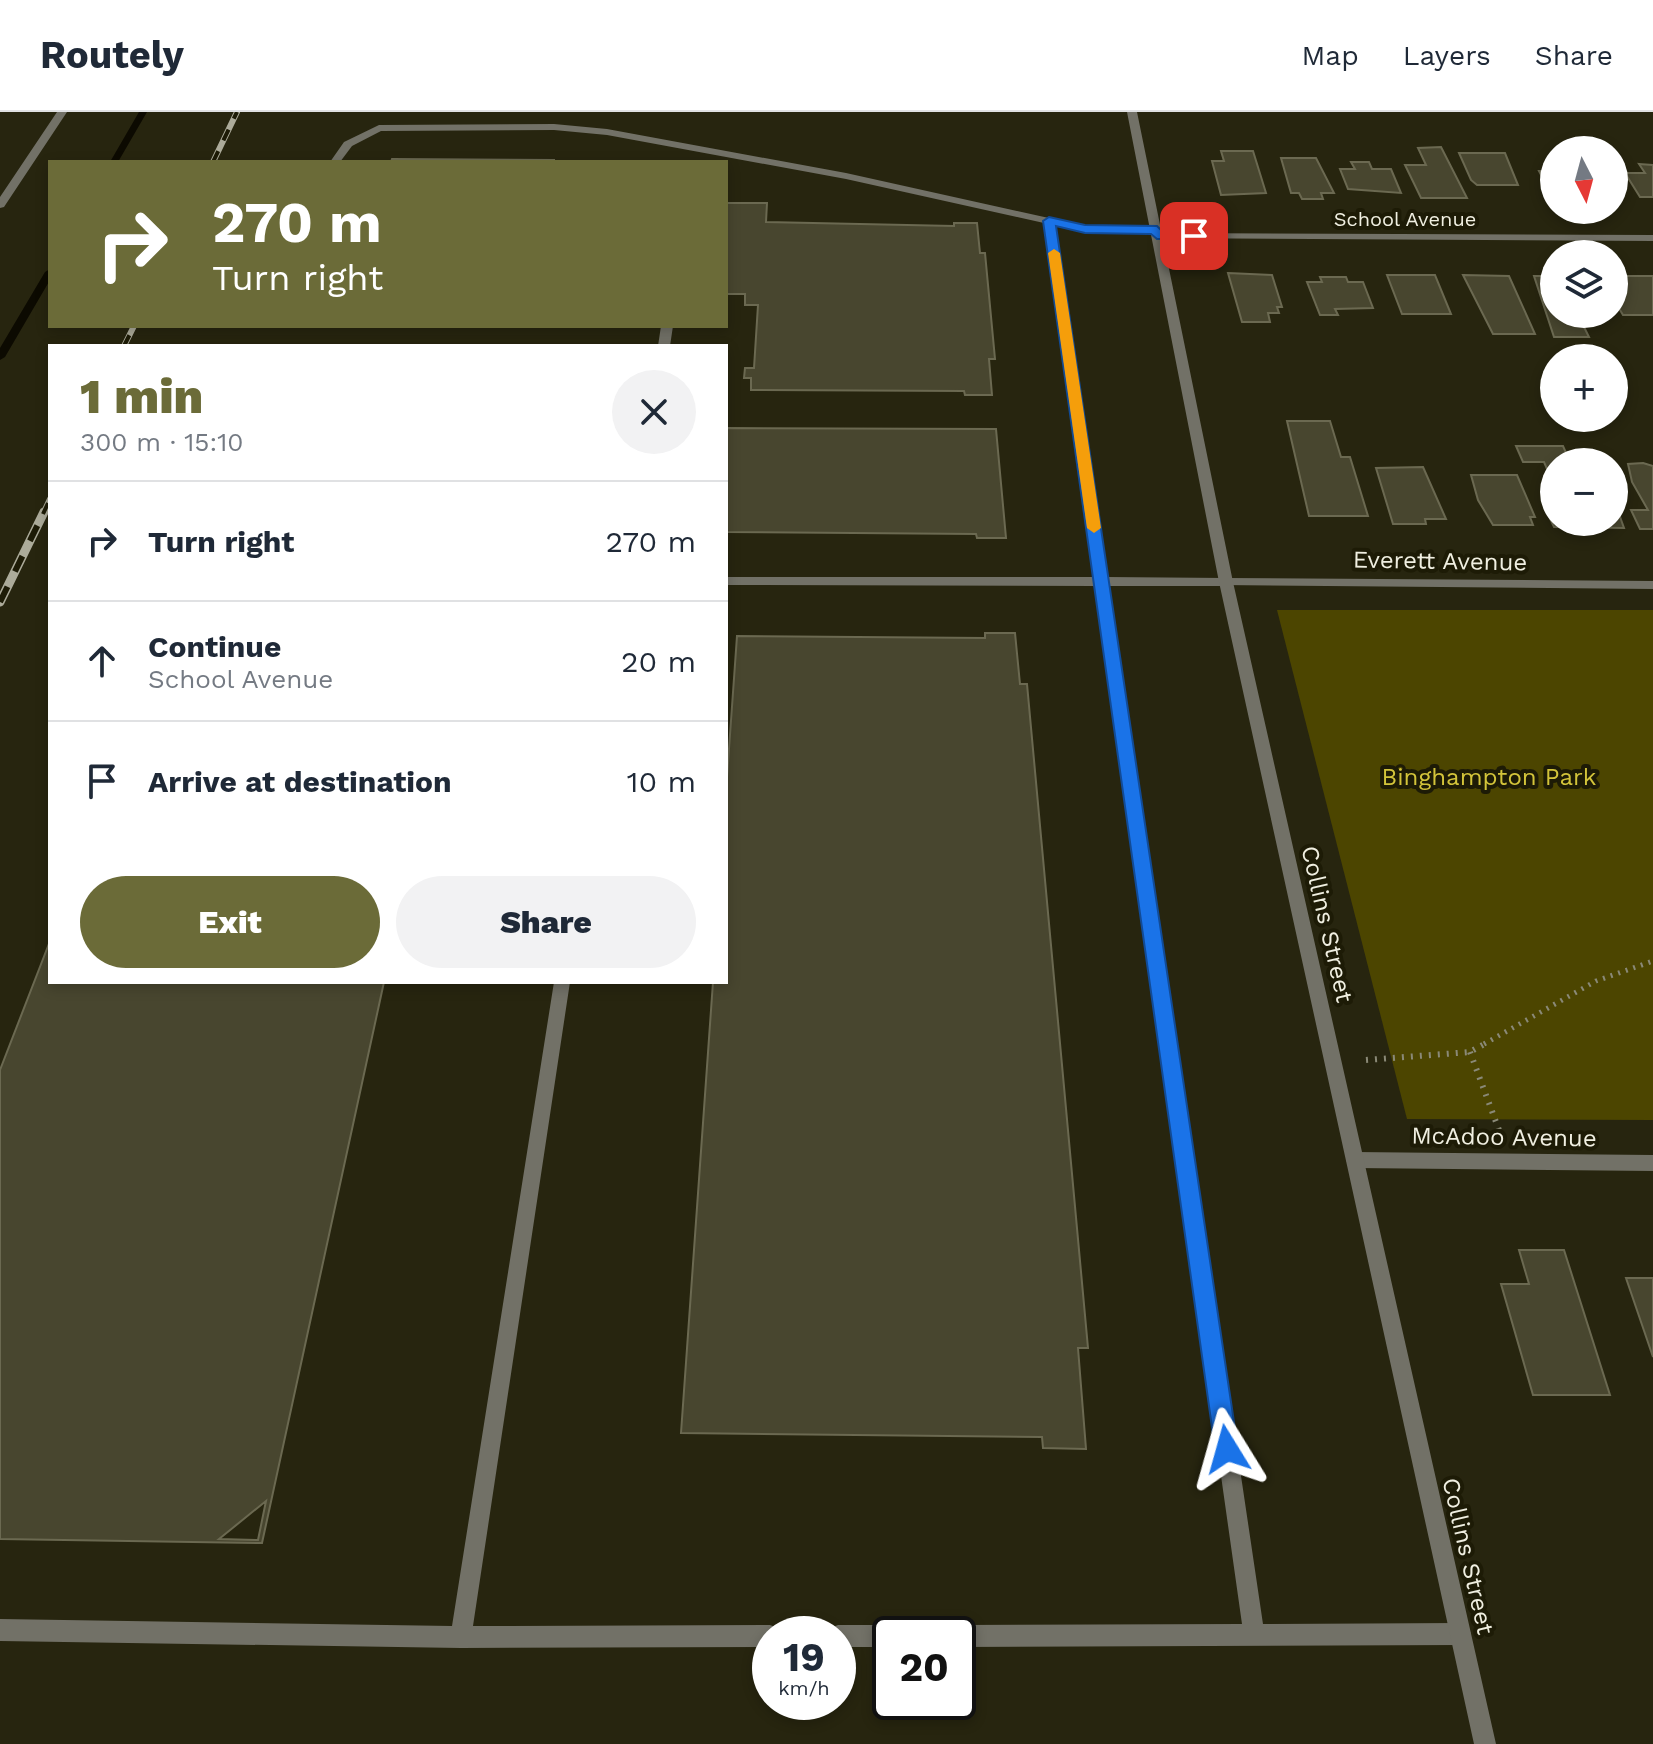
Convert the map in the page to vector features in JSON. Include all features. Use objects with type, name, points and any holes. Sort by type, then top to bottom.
[{"type":"street","points":[[0,205],[62,112]]},
{"type":"street","name":"Collins Street","points":[[1132,112],[1226,582],[1485,1744]]},
{"type":"street","name":"School Avenue","points":[[336,160],[348,144],[379,128],[554,127],[607,132],[846,176],[1085,229],[1157,233],[1653,238]]},
{"type":"street","points":[[1049,221],[1254,1636]]},
{"type":"street","name":"Everett Avenue","points":[[728,581],[1101,579],[1653,585]]},
{"type":"street","points":[[461,1637],[562,984]]},
{"type":"street","name":"McAdoo Avenue","points":[[1355,1160],[1653,1163]]},
{"type":"street","points":[[0,1630],[461,1637],[752,1636]]},
{"type":"street","points":[[976,1636],[1460,1634]]},
{"type":"path","points":[[1333,1063],[1470,1052],[1596,981],[1653,961]]},
{"type":"path","points":[[1470,1052],[1511,1162]]},
{"type":"green space","name":"Binghampton Park","points":[[1277,610],[1653,610],[1653,1120],[1407,1119]]},
{"type":"building","points":[[1441,147],[1467,198],[1421,198],[1405,165],[1426,165],[1418,148]]},
{"type":"building","points":[[1221,151],[1253,151],[1266,193],[1221,195],[1212,161],[1224,161]]},
{"type":"building","points":[[1459,153],[1505,153],[1518,185],[1477,185],[1471,180]]},
{"type":"building","points":[[1281,158],[1316,158],[1334,193],[1321,193],[1323,199],[1302,199],[1299,193],[1291,193]]},
{"type":"building","points":[[392,159],[555,160],[392,160]]},
{"type":"building","points":[[1351,162],[1369,162],[1372,169],[1391,169],[1401,193],[1348,189],[1340,169],[1355,169]]},
{"type":"building","points":[[1639,164],[1653,165],[1653,197],[1640,197],[1628,178],[1628,173],[1645,173]]},
{"type":"building","points":[[728,203],[767,203],[766,222],[954,226],[954,223],[977,223],[980,253],[985,253],[995,359],[989,359],[992,395],[965,395],[964,391],[751,390],[751,378],[744,378],[745,368],[754,368],[758,305],[745,305],[745,294],[728,294]]},
{"type":"building","points":[[1228,273],[1272,275],[1282,307],[1277,307],[1279,313],[1268,313],[1270,322],[1242,322]]},
{"type":"building","points":[[1387,275],[1435,275],[1451,314],[1402,314]]},
{"type":"building","points":[[1463,275],[1509,276],[1535,334],[1493,334]]},
{"type":"building","points":[[1534,276],[1540,276],[1540,294]]},
{"type":"building","points":[[1628,276],[1653,276],[1653,315],[1628,315]]},
{"type":"building","points":[[1320,277],[1346,277],[1348,282],[1363,282],[1373,308],[1335,309],[1338,315],[1320,315],[1307,282],[1322,282]]},
{"type":"building","points":[[1551,328],[1584,328],[1589,337],[1554,337]]},
{"type":"building","points":[[1287,421],[1330,421],[1341,457],[1350,457],[1368,516],[1309,516]]},
{"type":"building","points":[[728,428],[996,429],[1006,538],[977,538],[976,534],[728,532]]},
{"type":"building","points":[[1516,446],[1564,448],[1540,448],[1540,462],[1523,462]]},
{"type":"building","points":[[1628,464],[1653,466],[1653,529],[1640,529],[1631,510],[1648,510],[1632,482]]},
{"type":"building","points":[[1423,467],[1446,519],[1425,519],[1426,524],[1393,524],[1376,468]]},
{"type":"building","points":[[1471,475],[1517,475],[1535,517],[1530,517],[1533,525],[1493,525],[1478,500]]},
{"type":"building","points":[[985,633],[1015,633],[1020,684],[1027,684],[1088,1348],[1078,1348],[1086,1449],[1043,1448],[1042,1437],[681,1433],[713,984],[728,984],[728,763],[737,636],[985,638]]},
{"type":"building","points":[[48,946],[48,984],[384,984],[262,1543],[0,1539],[0,1070]],"holes":[[[266,1501],[258,1540],[219,1539]]]},
{"type":"building","points":[[1519,1250],[1564,1250],[1610,1395],[1533,1395],[1501,1284],[1529,1284]]},
{"type":"building","points":[[1626,1278],[1653,1278],[1653,1357]]},
{"type":"waterway","points":[[115,160],[143,112]]},
{"type":"waterway","points":[[0,357],[48,275]]},
{"type":"railway","points":[[214,160],[237,112]]},
{"type":"railway","points":[[125,344],[133,328]]},
{"type":"railway","points":[[43,514],[48,503]]},
{"type":"railway","points":[[0,602],[44,512]]},
{"type":"slow traffic","points":[[1054,253],[1094,528]]},
{"type":"route","points":[[1194,236],[1157,236],[1157,230],[1085,229],[1049,221],[1227,1449]]}]
